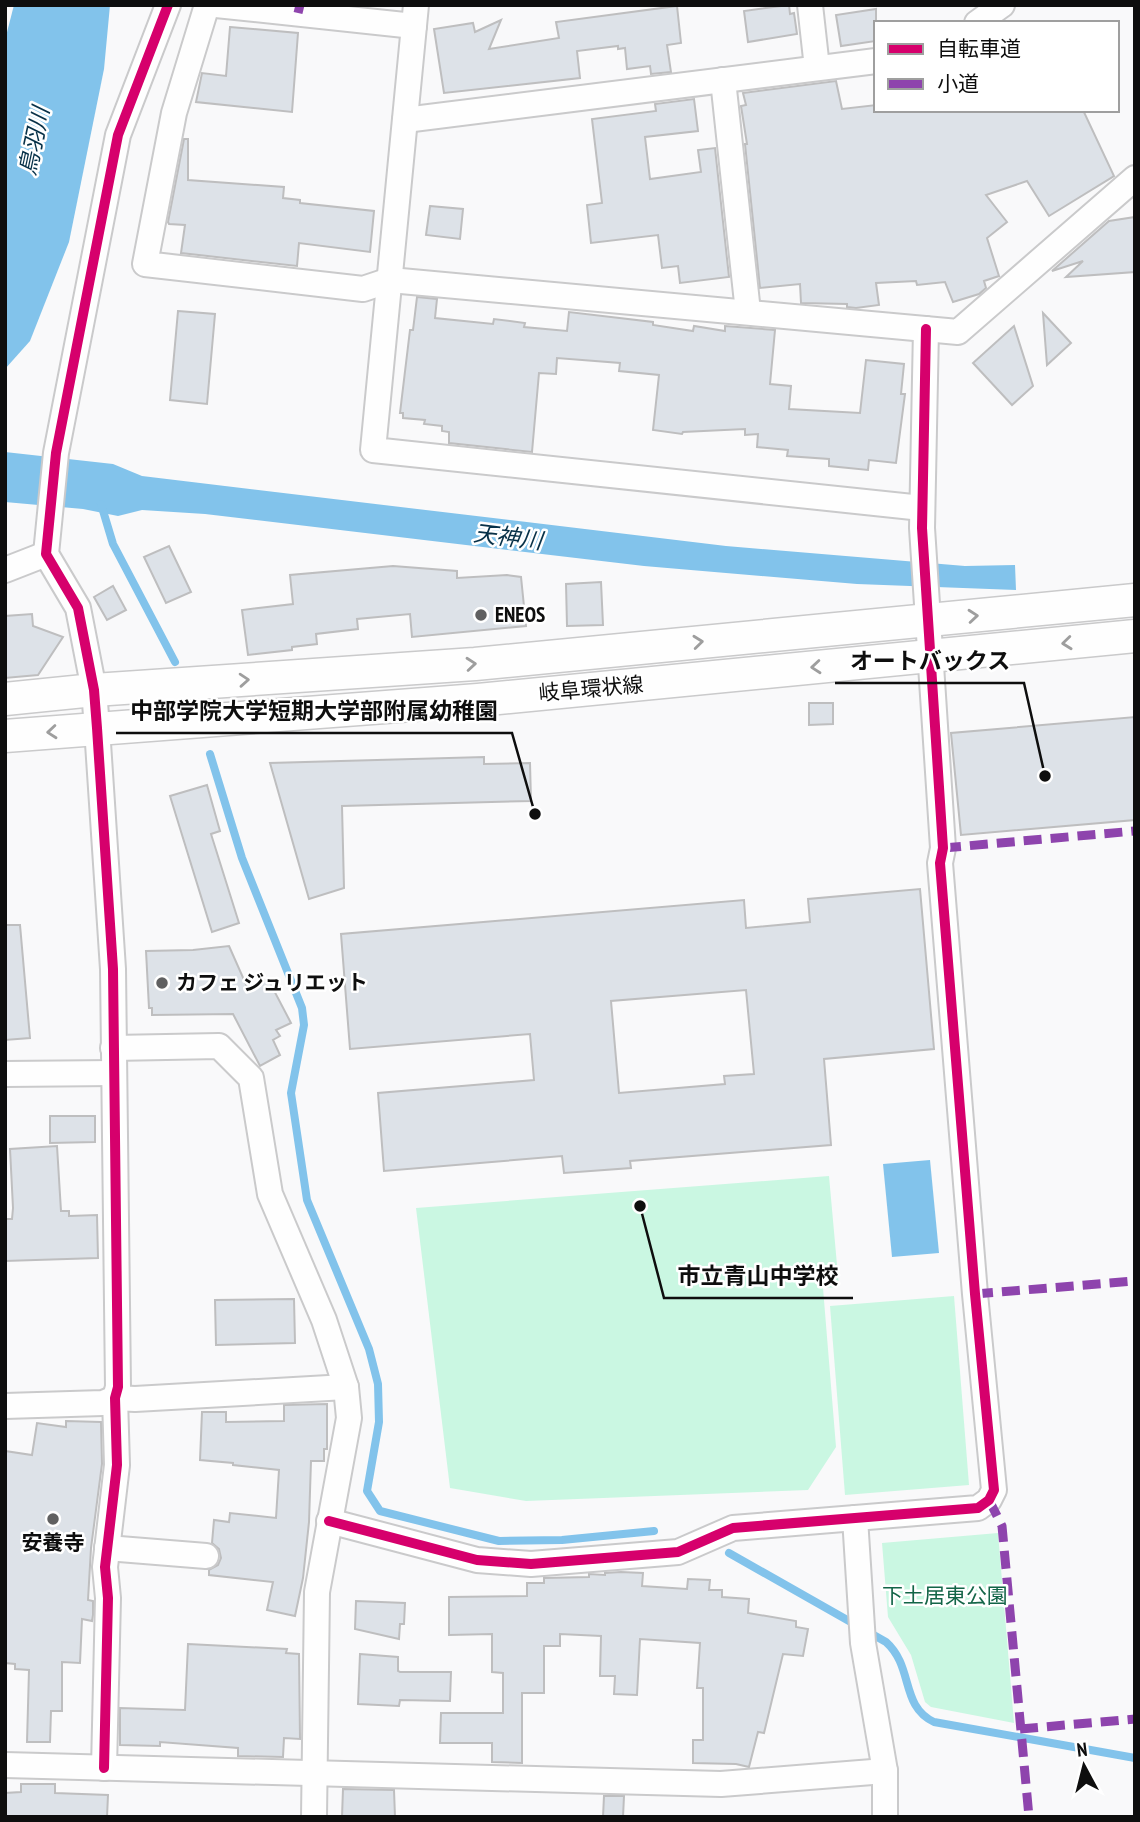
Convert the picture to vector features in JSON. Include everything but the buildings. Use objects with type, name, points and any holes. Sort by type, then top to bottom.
[{"type":"main road","name":"岐阜環状線","points":[[5,699],[94,690],[475,664],[927,612],[1135,600]]},
{"type":"main road","name":"岐阜環状線","points":[[5,736],[478,700],[1135,636]]},
{"type":"street","points":[[104,1768],[108,1598],[105,1567],[117,1465],[115,1398],[118,1387],[113,969],[94,690],[78,608],[46,554],[56,453],[118,135],[168,5]]},
{"type":"street","points":[[207,5],[174,113],[145,264],[363,289],[390,280],[958,332],[1135,177]]},
{"type":"street","points":[[216,5],[415,16],[373,450],[922,518]]},
{"type":"street","points":[[810,5],[817,68]]},
{"type":"street","points":[[980,21],[1002,5]]},
{"type":"street","points":[[405,120],[874,61]]},
{"type":"street","points":[[723,80],[748,312]]},
{"type":"street","points":[[329,1521],[477,1560],[531,1564],[678,1552],[733,1528],[978,1508],[989,1500],[994,1490],[973,1280],[940,863],[943,848],[922,518],[926,328]]},
{"type":"street","points":[[5,570],[46,554]]},
{"type":"street","points":[[113,1048],[219,1046],[251,1078],[270,1194],[328,1329],[346,1387],[349,1418],[317,1592],[314,1817]]},
{"type":"street","points":[[5,1074],[114,1073]]},
{"type":"street","points":[[5,1406],[103,1403],[115,1398],[346,1387]]},
{"type":"street","points":[[855,1518],[863,1643],[885,1771],[885,1817]]},
{"type":"street","points":[[107,1548],[206,1556]]},
{"type":"street","points":[[5,1765],[720,1784],[885,1771]]},
{"type":"green space","points":[[829,1176],[839,1287],[823,1288],[836,1447],[808,1490],[526,1501],[450,1488],[416,1208]]},
{"type":"green space","points":[[954,1296],[969,1485],[845,1495],[830,1306]]},
{"type":"green space","name":"下土居東公園","points":[[998,1533],[1014,1723],[931,1707],[925,1702],[911,1655],[888,1617],[882,1543]]},
{"type":"water","name":"鳥羽川","points":[[14,5],[110,5],[104,69],[69,242],[30,341],[5,369],[5,40]]},
{"type":"water","name":"天神川","points":[[5,452],[113,464],[142,476],[726,546],[965,566],[1015,565],[1016,590],[857,584],[644,566],[205,514],[142,510],[118,516],[83,509],[5,502]]},
{"type":"water","points":[[930,1160],[939,1253],[892,1257],[883,1164]]},
{"type":"waterway","points":[[101,504],[113,544],[175,662]]},
{"type":"waterway","points":[[210,754],[242,858],[302,1008],[304,1025],[291,1093],[307,1200],[369,1349],[378,1384],[379,1422],[367,1491],[380,1511],[499,1541],[562,1540],[654,1531]]},
{"type":"waterway","points":[[729,1553],[886,1642],[901,1663],[916,1706],[934,1722],[1135,1758]]},
{"type":"marked path","points":[[298,13],[300,5]]},
{"type":"marked path","points":[[943,848],[1135,831]]},
{"type":"marked path","points":[[975,1294],[1135,1281]]},
{"type":"marked path","points":[[989,1500],[1002,1526],[1029,1817]]},
{"type":"marked path","points":[[1020,1729],[1135,1719]]},
{"type":"cycle path","points":[[104,1768],[108,1598],[105,1567],[117,1465],[115,1398],[118,1387],[113,969],[94,690],[78,608],[46,554],[56,453],[118,135],[168,5]]},
{"type":"cycle path","points":[[329,1521],[477,1560],[531,1564],[678,1552],[733,1528],[978,1508],[989,1500],[994,1490],[975,1294],[940,863],[943,848],[922,528],[926,329]]},
{"type":"place","name":"ENEOS","points":[[481,615]]},
{"type":"place","name":"オートバックス","points":[[1045,776]]},
{"type":"place","name":"中部学院大学短期大学部附属幼稚園","points":[[535,814]]},
{"type":"place","name":"カフェ ジュリエット","points":[[162,983]]},
{"type":"place","name":"市立青山中学校","points":[[640,1206]]},
{"type":"place","name":"安養寺","points":[[53,1519]]}]
